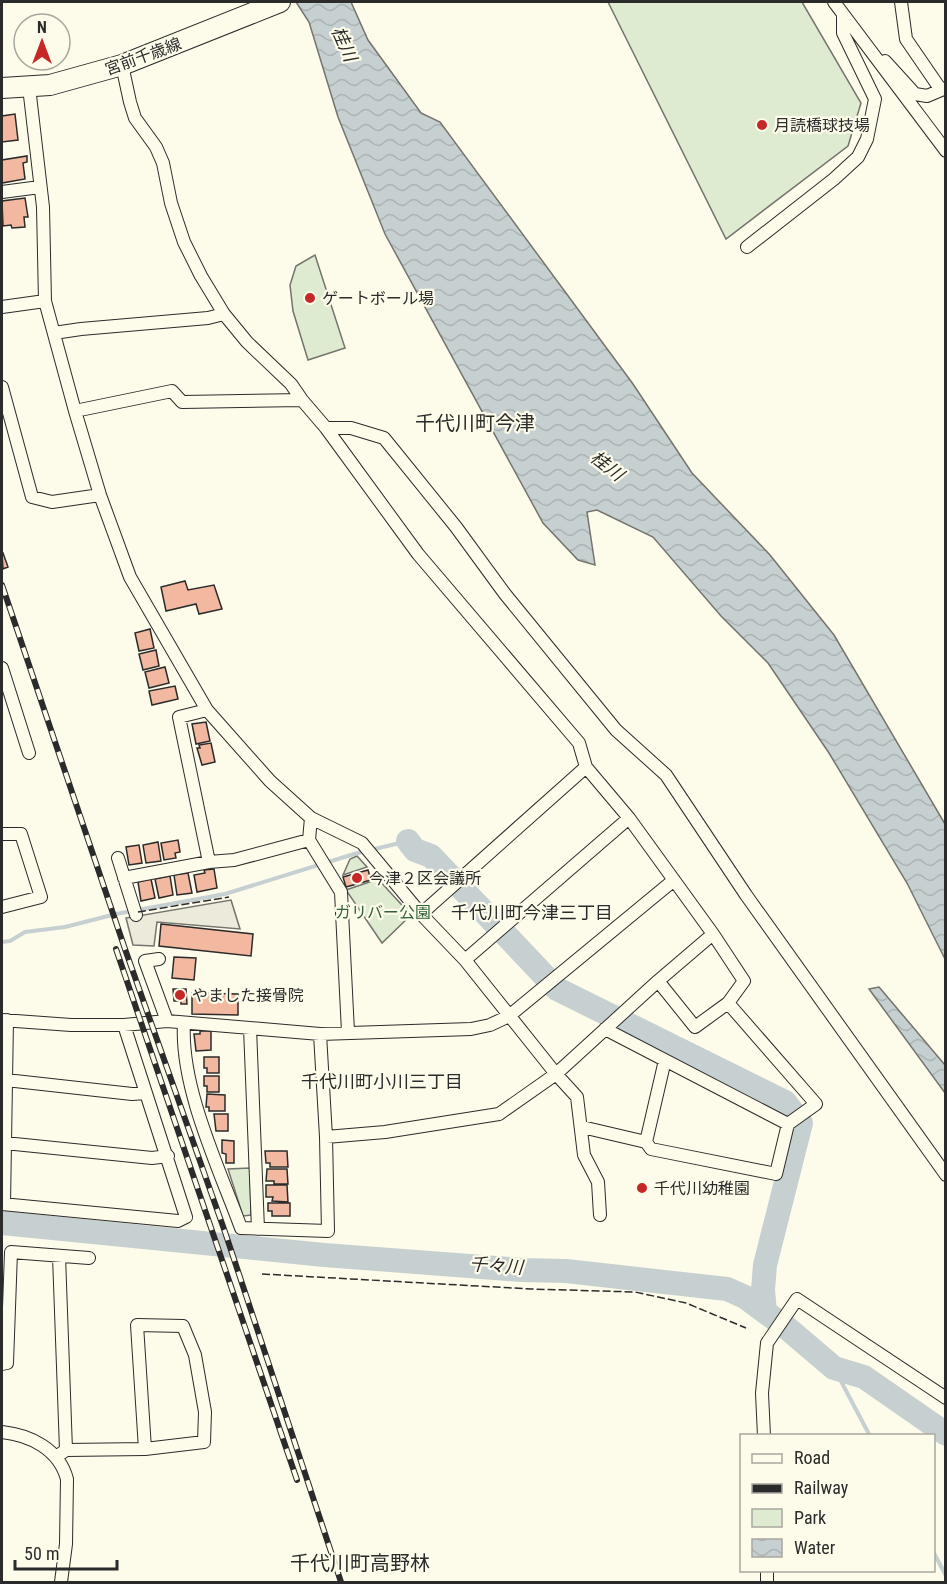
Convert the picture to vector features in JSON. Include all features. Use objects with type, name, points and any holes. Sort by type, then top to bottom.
[{"type":"main road","name":"宮前千歳線","points":[[2,88],[50,85],[122,65],[280,2]]},
{"type":"street","points":[[834,2],[945,151]]},
{"type":"street","points":[[873,56],[879,54],[915,94],[927,96],[944,89],[906,39],[901,2]]},
{"type":"street","points":[[747,247],[834,179],[858,157],[867,139],[875,99],[843,33],[843,15]]},
{"type":"street","points":[[122,65],[129,102],[135,118],[156,147],[163,163],[171,203],[184,242],[224,314],[248,342],[291,384],[418,554],[579,743],[585,767],[629,818],[744,981],[728,1003],[695,1027],[658,981]]},
{"type":"street","points":[[29,87],[43,207],[45,301],[100,495],[130,577],[207,710],[270,782],[311,819],[362,843],[421,914],[465,960],[577,1097],[584,1155],[598,1182],[600,1215]]},
{"type":"street","points":[[2,192],[40,187]]},
{"type":"street","points":[[2,307],[45,301]]},
{"type":"street","points":[[54,333],[208,318],[224,314]]},
{"type":"street","points":[[2,387],[32,497],[52,502],[100,495]]},
{"type":"street","points":[[75,411],[172,391],[182,402],[302,400]]},
{"type":"street","points":[[326,428],[351,428],[384,438],[456,527],[504,594],[616,730],[666,775],[746,895],[945,1175]]},
{"type":"street","points":[[2,668],[29,753]]},
{"type":"street","points":[[207,710],[179,717],[209,862]]},
{"type":"street","points":[[421,914],[585,767]]},
{"type":"street","points":[[465,960],[629,818]]},
{"type":"street","points":[[311,819],[309,840],[341,892],[348,1032]]},
{"type":"street","points":[[2,834],[21,834],[41,897],[2,907]]},
{"type":"street","points":[[124,878],[209,862],[234,860],[309,840]]},
{"type":"street","points":[[118,858],[135,911]]},
{"type":"street","points":[[124,1025],[186,1217],[178,1221],[3,1204],[6,1080],[4,1020],[71,1025],[124,1025],[167,1021],[320,1034],[471,1029],[490,1025],[509,1016],[674,880]]},
{"type":"street","points":[[326,1137],[385,1132],[499,1114],[556,1074],[713,934]]},
{"type":"street","points":[[159,959],[145,961],[167,1021]]},
{"type":"street","points":[[582,1127],[646,1142],[651,1149],[776,1174],[788,1124],[816,1104],[728,1003]]},
{"type":"street","points":[[184,1023],[183,1036],[193,1097],[241,1228],[328,1231],[326,1137],[320,1034]]},
{"type":"street","points":[[250,1028],[258,1229]]},
{"type":"street","points":[[605,1029],[788,1124]]},
{"type":"street","points":[[646,1142],[665,1060]]},
{"type":"street","points":[[6,1080],[132,1094],[146,1093]]},
{"type":"street","points":[[5,1143],[152,1158],[168,1156]]},
{"type":"street","points":[[2,1364],[8,1363],[11,1252],[89,1258]]},
{"type":"street","points":[[59,1256],[61,1453],[67,1479],[66,1544],[61,1582]]},
{"type":"street","points":[[764,1434],[762,1392],[767,1343],[797,1299],[945,1398]]},
{"type":"street","points":[[2,1432],[30,1438],[61,1453],[145,1449],[204,1442],[205,1412],[195,1355],[183,1326],[137,1325],[145,1449]]},
{"type":"green space","name":"月読橋球技場","points":[[608,2],[802,2],[861,103],[848,146],[726,239]]},
{"type":"green space","name":"ゲートボール場","points":[[315,255],[345,348],[308,360],[293,311],[290,285],[296,266]]},
{"type":"green space","points":[[357,856],[367,867],[343,875],[350,859]]},
{"type":"green space","name":"ガリバー公園","points":[[378,879],[411,915],[382,943],[346,890]]},
{"type":"green space","points":[[250,1168],[251,1215],[243,1216],[228,1169]]},
{"type":"shaded area","points":[[231,900],[240,929],[157,922],[154,946],[133,945],[126,918]]},
{"type":"water","name":"桂川","points":[[296,2],[351,2],[368,40],[421,113],[440,122],[633,384],[692,473],[770,555],[834,635],[945,824],[945,959],[907,883],[829,753],[768,663],[721,616],[653,537],[597,510],[587,512],[595,565],[578,560],[543,523],[385,234],[338,117],[309,22]]},
{"type":"water","points":[[879,987],[945,1065],[945,1093],[869,989]]},
{"type":"building","points":[[15,114],[18,140],[2,142],[2,116]]},
{"type":"building","points":[[27,156],[27,162],[23,163],[25,179],[2,183],[2,160]]},
{"type":"building","points":[[25,198],[28,217],[24,217],[25,227],[3,226],[2,201]]},
{"type":"building","points":[[2,554],[8,567],[3,569]]},
{"type":"building","points":[[185,581],[188,590],[214,585],[222,609],[199,614],[196,604],[166,611],[161,587]]},
{"type":"building","points":[[150,629],[154,648],[139,651],[135,633]]},
{"type":"building","points":[[156,650],[159,666],[143,670],[139,654]]},
{"type":"building","points":[[165,667],[169,683],[149,688],[145,672]]},
{"type":"building","points":[[175,686],[178,699],[152,705],[149,691]]},
{"type":"building","points":[[206,722],[210,741],[196,744],[192,724]]},
{"type":"building","points":[[211,743],[215,762],[202,765],[197,748],[200,748],[199,745]]},
{"type":"building","points":[[178,840],[180,852],[175,853],[176,858],[164,860],[161,843]]},
{"type":"building","points":[[158,842],[161,861],[146,863],[143,845]]},
{"type":"building","points":[[139,845],[142,863],[129,865],[126,847]]},
{"type":"building","points":[[214,869],[217,888],[197,892],[194,875],[205,873],[204,870]]},
{"type":"building","name":"今津２区会議所","points":[[368,870],[371,880],[346,887],[343,877]]},
{"type":"building","points":[[188,873],[192,893],[177,895],[174,875]]},
{"type":"building","points":[[170,876],[173,895],[159,898],[155,879]]},
{"type":"building","points":[[151,879],[155,898],[141,901],[138,882]]},
{"type":"building","points":[[161,924],[253,934],[251,956],[159,946]]},
{"type":"building","points":[[174,957],[196,958],[194,980],[172,978]]},
{"type":"building","name":"やました接骨院","points":[[173,989],[186,989],[187,1004],[174,1001]]},
{"type":"building","points":[[192,993],[238,994],[238,1015],[192,1014]]},
{"type":"building","points":[[200,1031],[211,1031],[211,1050],[196,1051],[194,1034],[200,1034]]},
{"type":"building","points":[[204,1057],[219,1057],[219,1073],[207,1073],[207,1068],[204,1068]]},
{"type":"building","points":[[204,1076],[219,1076],[219,1092],[207,1092],[207,1086],[204,1086]]},
{"type":"building","points":[[207,1094],[225,1095],[225,1111],[209,1111],[209,1107],[206,1107]]},
{"type":"building","points":[[214,1114],[228,1114],[228,1131],[216,1131]]},
{"type":"building","points":[[222,1140],[234,1141],[234,1163],[226,1163],[226,1154],[222,1153]]},
{"type":"building","points":[[265,1151],[287,1151],[288,1167],[270,1167],[270,1163],[266,1163]]},
{"type":"building","points":[[267,1169],[287,1169],[288,1184],[274,1184],[274,1181],[266,1181]]},
{"type":"building","points":[[266,1185],[287,1185],[288,1202],[272,1201],[273,1197],[266,1197]]},
{"type":"building","points":[[268,1203],[290,1203],[290,1216],[272,1216],[272,1211],[268,1211]]},
{"type":"waterway","points":[[2,942],[10,941],[25,932],[65,927],[116,914],[225,894],[354,854],[408,841]]},
{"type":"waterway","points":[[408,841],[415,850],[431,856],[557,989],[785,1102],[801,1123],[765,1265],[763,1290],[765,1312]]},
{"type":"waterway","name":"千々川","points":[[2,1223],[324,1255],[522,1270],[566,1271],[727,1289],[745,1297],[787,1328],[834,1368],[864,1377],[946,1434]]},
{"type":"waterway","points":[[834,1368],[869,1434]]},
{"type":"waterway","points":[[935,1555],[946,1576]]},
{"type":"railway","points":[[2,585],[125,949],[225,1232],[341,1582]]},
{"type":"railway","points":[[116,949],[297,1480]]},
{"type":"fence","points":[[138,912],[229,897]]},
{"type":"fence","points":[[262,1274],[531,1289],[635,1292],[686,1303],[746,1328]]},
{"type":"place","name":"月読橋球技場","points":[[762,125]]},
{"type":"place","name":"ゲートボール場","points":[[310,298]]},
{"type":"place","name":"今津２区会議所","points":[[357,878]]},
{"type":"place","name":"やました接骨院","points":[[180,995]]},
{"type":"place","name":"千代川幼稚園","points":[[642,1188]]},
{"type":"district","name":"千代川町今津","points":[[475,423]]},
{"type":"district","name":"千代川町今津三丁目","points":[[532,913]]},
{"type":"district","name":"千代川町小川三丁目","points":[[382,1082]]},
{"type":"district","name":"千代川町高野林","points":[[360,1563]]}]
